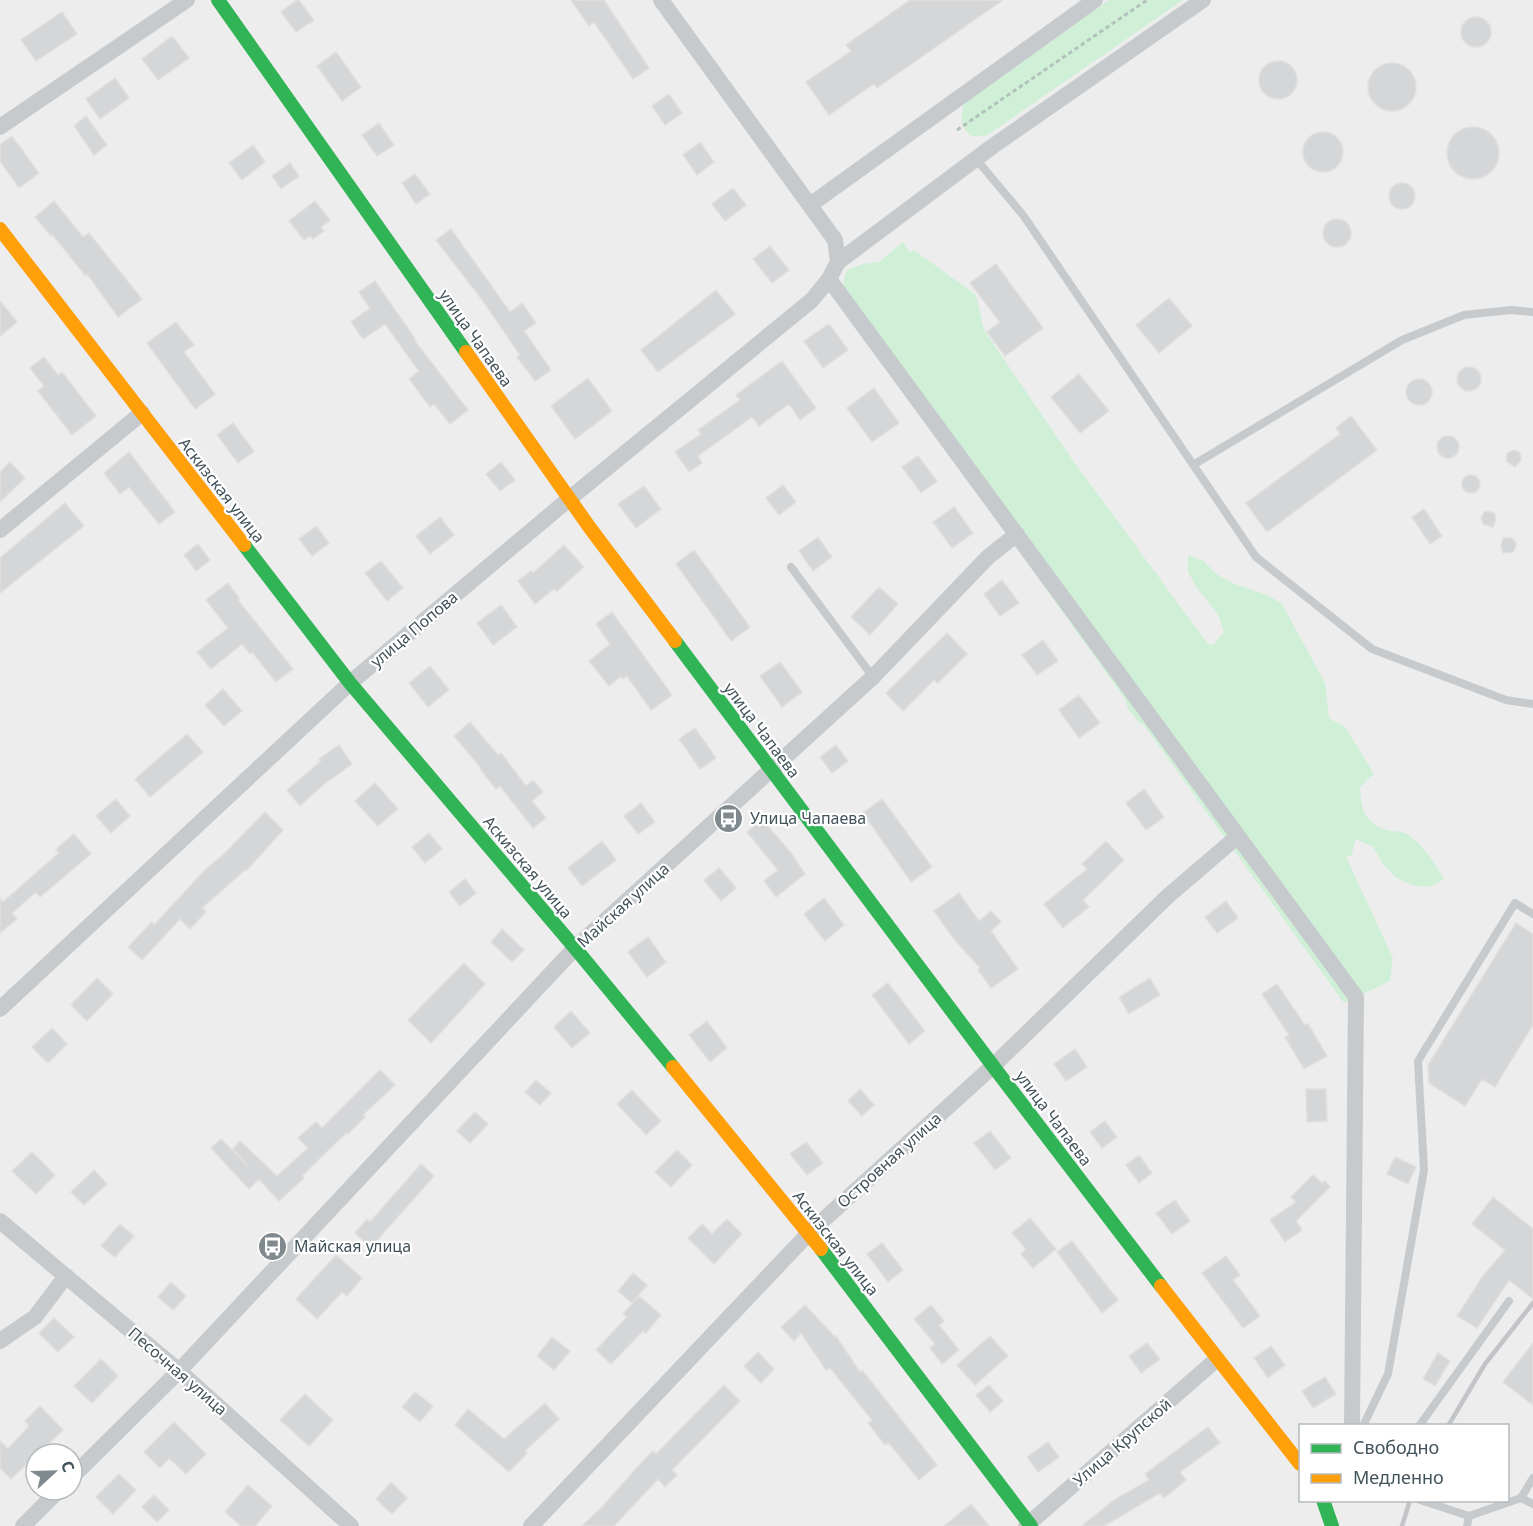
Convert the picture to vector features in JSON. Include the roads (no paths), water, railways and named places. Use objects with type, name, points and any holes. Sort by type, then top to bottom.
[{"type":"street","points":[[0,127],[188,0]]},
{"type":"street","name":"улица Чапаева","points":[[218,0],[569,499],[993,1066],[1299,1463]]},
{"type":"street","points":[[661,0],[835,240],[838,262],[976,159],[1203,0]]},
{"type":"street","points":[[810,205],[1095,0]]},
{"type":"street","name":"Аскизская улица","points":[[0,229],[350,682],[575,948],[809,1233],[1028,1525]]},
{"type":"street","name":"улица Попова","points":[[0,1009],[350,682],[812,300],[829,279],[838,262]]},
{"type":"street","points":[[829,279],[1356,998],[1352,1424]]},
{"type":"street","points":[[0,530],[142,413]]},
{"type":"street","name":"Майская улица","points":[[84,1465],[179,1371],[575,948],[873,677],[988,557],[1017,534]]},
{"type":"street","name":"Островная улица","points":[[531,1526],[809,1233],[993,1066],[1168,896],[1238,836]]},
{"type":"street","name":"Песочная улица","points":[[0,1221],[179,1371],[351,1526]]},
{"type":"street","points":[[0,1341],[35,1317],[66,1276]]},
{"type":"street","name":"Улица Крупской","points":[[1028,1525],[1217,1359]]},
{"type":"street","points":[[23,1526],[47,1502]]},
{"type":"street","points":[[1324,1502],[1332,1526]]},
{"type":"lane","points":[[976,159],[1023,215],[1256,557],[1372,649],[1506,700],[1533,705]]},
{"type":"lane","points":[[1193,465],[1402,340],[1464,315],[1511,310],[1533,312]]},
{"type":"lane","points":[[791,567],[873,677]]},
{"type":"lane","points":[[1363,1424],[1388,1374],[1424,1170],[1418,1061],[1515,903],[1533,914]]},
{"type":"lane","points":[[1420,1424],[1509,1302]]},
{"type":"lane","points":[[1426,1502],[1469,1516],[1521,1498],[1533,1478]]},
{"type":"lane","points":[[1521,1498],[1533,1504]]},
{"type":"lane","points":[[1467,1526],[1469,1516]]},
{"type":"railway","points":[[1449,1424],[1485,1364],[1533,1303]]},
{"type":"railway","points":[[1402,1526],[1409,1502]]},
{"type":"place","name":"Улица Чапаева","points":[[729,818]]},
{"type":"place","name":"Майская улица","points":[[273,1246]]}]
